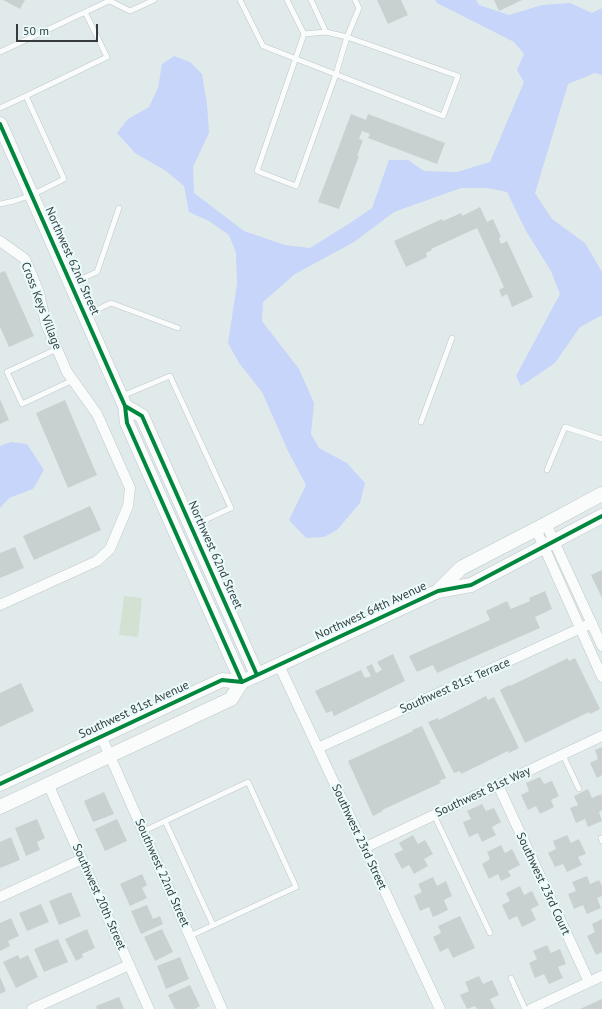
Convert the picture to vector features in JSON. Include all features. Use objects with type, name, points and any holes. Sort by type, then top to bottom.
[{"type":"street","name":"Northwest 62nd Street","points":[[0,124],[123,401],[127,423],[242,682]]},
{"type":"street","name":"Cross Keys Village","points":[[0,241],[25,259],[39,293],[46,324],[67,372],[97,414],[130,488],[128,506],[110,549],[97,561],[0,605]]},
{"type":"street","name":"Northwest 62nd Street","points":[[123,401],[142,416],[257,675]]},
{"type":"street","name":"Northwest 64th Avenue","points":[[438,591],[461,568],[602,494]]},
{"type":"street","name":"Northwest 64th Avenue","points":[[279,666],[438,591],[471,585],[602,516]]},
{"type":"street","points":[[541,526],[580,629],[602,677]]},
{"type":"street","points":[[549,545],[592,624],[602,646]]},
{"type":"street","points":[[182,549],[192,555],[204,556]]},
{"type":"street","name":"Southwest 81st Terrace","points":[[318,748],[592,624]]},
{"type":"street","points":[[0,807],[231,699],[242,682],[279,666]]},
{"type":"street","name":"Southwest 23rd Street","points":[[279,666],[440,1009]]},
{"type":"street","name":"Southwest 81st Avenue","points":[[0,784],[222,680],[242,682]]},
{"type":"street","name":"Southwest 22nd Street","points":[[101,736],[222,1009]]},
{"type":"street","name":"Southwest 81st Way","points":[[364,848],[602,736]]},
{"type":"street","name":"Southwest 20th Street","points":[[48,784],[149,1009]]},
{"type":"street","name":"Southwest 23rd Court","points":[[498,785],[589,982]]},
{"type":"street","points":[[0,897],[82,859]]},
{"type":"street","points":[[32,1009],[129,965]]},
{"type":"street","points":[[531,1009],[602,976]]},
{"type":"lane","points":[[0,52],[110,0],[130,11],[154,0]]},
{"type":"lane","points":[[240,0],[263,46],[443,116],[458,76],[347,37],[326,32],[304,34]]},
{"type":"lane","points":[[287,0],[304,34],[257,171],[296,186],[336,74],[347,37],[359,8],[355,0]]},
{"type":"lane","points":[[311,0],[326,32]]},
{"type":"lane","points":[[0,108],[107,57],[85,12]]},
{"type":"lane","points":[[0,204],[32,195],[64,180],[26,96]]},
{"type":"lane","points":[[71,284],[97,272],[119,208]]},
{"type":"lane","points":[[85,315],[111,303],[178,328]]},
{"type":"lane","points":[[421,422],[452,338]]},
{"type":"lane","points":[[57,349],[7,372],[22,404],[73,380]]},
{"type":"lane","points":[[123,401],[170,376],[231,508],[191,526]]},
{"type":"lane","points":[[547,470],[565,427],[602,439]]},
{"type":"lane","points":[[563,755],[579,789]]},
{"type":"lane","points":[[144,831],[248,782],[296,887],[190,936]]},
{"type":"lane","points":[[434,815],[490,933]]},
{"type":"lane","points":[[165,821],[213,925]]},
{"type":"lane","points":[[511,978],[525,1009]]},
{"type":"green space","points":[[124,596],[142,598],[138,637],[119,635]]},
{"type":"water","points":[[435,0],[476,0],[479,5],[509,15],[542,5],[570,3],[592,13],[602,8],[602,75],[595,73],[568,84],[535,193],[552,219],[585,243],[602,272],[602,315],[580,327],[555,363],[521,386],[516,376],[560,294],[551,271],[526,231],[507,192],[487,188],[461,188],[394,212],[354,242],[295,274],[263,302],[262,321],[299,369],[314,403],[311,434],[319,448],[347,463],[365,483],[360,503],[337,530],[324,537],[306,538],[289,520],[306,485],[288,451],[262,392],[239,363],[228,343],[237,284],[236,253],[229,235],[209,221],[189,212],[184,186],[166,171],[135,153],[117,133],[128,119],[149,107],[158,88],[162,64],[174,56],[190,62],[202,74],[207,104],[209,133],[193,167],[194,193],[244,231],[285,245],[310,248],[372,208],[389,160],[408,160],[424,171],[457,172],[490,162],[524,82],[517,70],[524,54],[514,42],[437,3]]},
{"type":"water","points":[[11,442],[27,444],[44,470],[33,489],[9,498],[0,508],[0,446]]},
{"type":"building","points":[[3,0],[25,0],[20,9]]},
{"type":"building","points":[[377,0],[401,0],[408,15],[388,24]]},
{"type":"building","points":[[494,0],[522,0],[499,11]]},
{"type":"building","points":[[351,114],[366,120],[368,114],[445,143],[437,164],[368,138],[370,134],[362,131],[359,139],[363,140],[357,156],[359,156],[339,209],[318,202]]},
{"type":"building","points":[[480,207],[487,222],[493,219],[501,237],[499,238],[501,244],[507,241],[533,297],[512,307],[507,294],[502,297],[499,290],[504,287],[477,228],[431,249],[432,250],[426,253],[427,257],[406,267],[394,241],[442,219],[443,221],[461,213],[462,216]]},
{"type":"building","points":[[5,271],[34,336],[9,347],[0,327],[0,273]]},
{"type":"building","points":[[0,399],[9,420],[0,424]]},
{"type":"building","points":[[65,400],[97,475],[68,488],[36,413]]},
{"type":"building","points":[[90,506],[101,530],[34,560],[23,536]]},
{"type":"building","points":[[15,547],[24,568],[0,578],[0,553]]},
{"type":"building","points":[[602,570],[602,598],[591,575]]},
{"type":"building","points":[[545,591],[552,609],[535,617],[540,628],[437,673],[433,665],[417,672],[409,656],[490,620],[486,611],[507,601],[511,609],[530,601],[529,598]]},
{"type":"building","points":[[393,654],[405,681],[334,716],[332,711],[326,713],[315,691],[361,670],[365,678],[371,676],[366,667],[372,664],[376,673],[382,670],[377,662]]},
{"type":"building","points":[[568,658],[569,661],[575,658],[600,709],[590,714],[589,712],[525,743],[500,690]]},
{"type":"building","points":[[21,683],[34,711],[0,727],[0,693]]},
{"type":"building","points":[[486,696],[488,700],[494,697],[519,748],[509,753],[508,751],[461,774],[460,771],[454,773],[428,722],[438,718],[439,720]]},
{"type":"building","points":[[422,726],[446,778],[439,781],[441,783],[382,810],[383,811],[373,816],[348,761]]},
{"type":"building","points":[[602,747],[602,775],[597,778],[590,763],[598,759],[595,750]]},
{"type":"building","points":[[540,777],[544,784],[552,781],[559,796],[551,800],[554,807],[540,814],[536,806],[528,810],[521,795],[529,791],[526,783]]},
{"type":"building","points":[[588,789],[592,798],[601,794],[602,810],[599,812],[602,821],[588,827],[585,819],[576,823],[570,808],[578,805],[574,796]]},
{"type":"building","points":[[104,792],[114,814],[93,822],[84,801]]},
{"type":"building","points":[[482,804],[486,811],[494,808],[501,822],[492,827],[496,835],[482,842],[478,833],[469,837],[463,822],[471,819],[467,811]]},
{"type":"building","points":[[37,819],[45,838],[37,842],[40,850],[26,856],[15,828]]},
{"type":"building","points":[[117,819],[127,841],[105,851],[95,829]]},
{"type":"building","points":[[413,835],[418,844],[425,840],[433,854],[424,859],[428,866],[414,874],[409,865],[402,869],[394,854],[403,850],[399,843]]},
{"type":"building","points":[[567,835],[571,843],[579,839],[586,854],[578,857],[582,865],[567,872],[563,864],[555,867],[548,853],[556,849],[553,841]]},
{"type":"building","points":[[11,837],[20,860],[0,868],[0,842]]},
{"type":"building","points":[[501,845],[505,853],[512,849],[520,865],[508,871],[511,876],[501,881],[498,874],[489,879],[482,864],[490,859],[487,852]]},
{"type":"building","points":[[142,874],[147,885],[142,888],[147,898],[130,906],[120,884]]},
{"type":"building","points":[[587,876],[590,884],[599,880],[602,886],[602,896],[597,898],[601,908],[587,914],[583,905],[574,909],[568,894],[576,891],[572,882]]},
{"type":"building","points":[[433,877],[437,886],[446,881],[452,896],[444,900],[448,910],[433,917],[429,907],[420,911],[414,896],[422,892],[418,884]]},
{"type":"building","points":[[520,886],[524,895],[532,891],[539,905],[531,909],[536,920],[522,927],[517,916],[509,920],[502,905],[510,901],[506,893]]},
{"type":"building","points":[[71,892],[81,916],[59,925],[49,901]]},
{"type":"building","points":[[41,904],[49,922],[27,931],[19,913]]},
{"type":"building","points":[[147,905],[153,919],[160,916],[163,924],[141,934],[131,911]]},
{"type":"building","points":[[460,916],[475,948],[453,958],[448,948],[440,952],[433,937],[441,933],[438,926]]},
{"type":"building","points":[[11,918],[19,936],[8,941],[10,946],[0,951],[0,923]]},
{"type":"building","points":[[602,919],[602,952],[596,955],[587,936],[595,932],[592,924]]},
{"type":"building","points":[[87,929],[95,948],[82,954],[83,957],[76,961],[65,939]]},
{"type":"building","points":[[162,929],[173,952],[155,961],[144,937]]},
{"type":"building","points":[[58,939],[68,962],[44,972],[34,949]]},
{"type":"building","points":[[547,945],[551,953],[560,949],[566,964],[558,967],[563,978],[549,984],[544,974],[535,978],[529,963],[537,959],[533,951]]},
{"type":"building","points":[[18,955],[20,959],[28,955],[38,977],[16,988],[3,962]]},
{"type":"building","points":[[180,957],[189,979],[166,989],[157,966]]},
{"type":"building","points":[[479,976],[483,984],[492,980],[499,995],[490,999],[495,1009],[477,1009],[475,1006],[467,1009],[460,995],[469,991],[465,982]]},
{"type":"building","points":[[0,977],[6,991],[0,994]]},
{"type":"building","points":[[190,985],[200,1006],[195,1009],[175,1009],[168,995]]},
{"type":"building","points":[[119,997],[124,1009],[97,1009],[96,1006]]},
{"type":"building","points":[[602,999],[602,1009],[580,1009]]},
{"type":"cycle path","points":[[0,124],[125,406],[127,423],[242,682]]},
{"type":"cycle path","points":[[125,406],[142,416],[257,675]]},
{"type":"cycle path","points":[[0,784],[222,680],[242,682],[438,591],[471,585],[602,516]]}]
